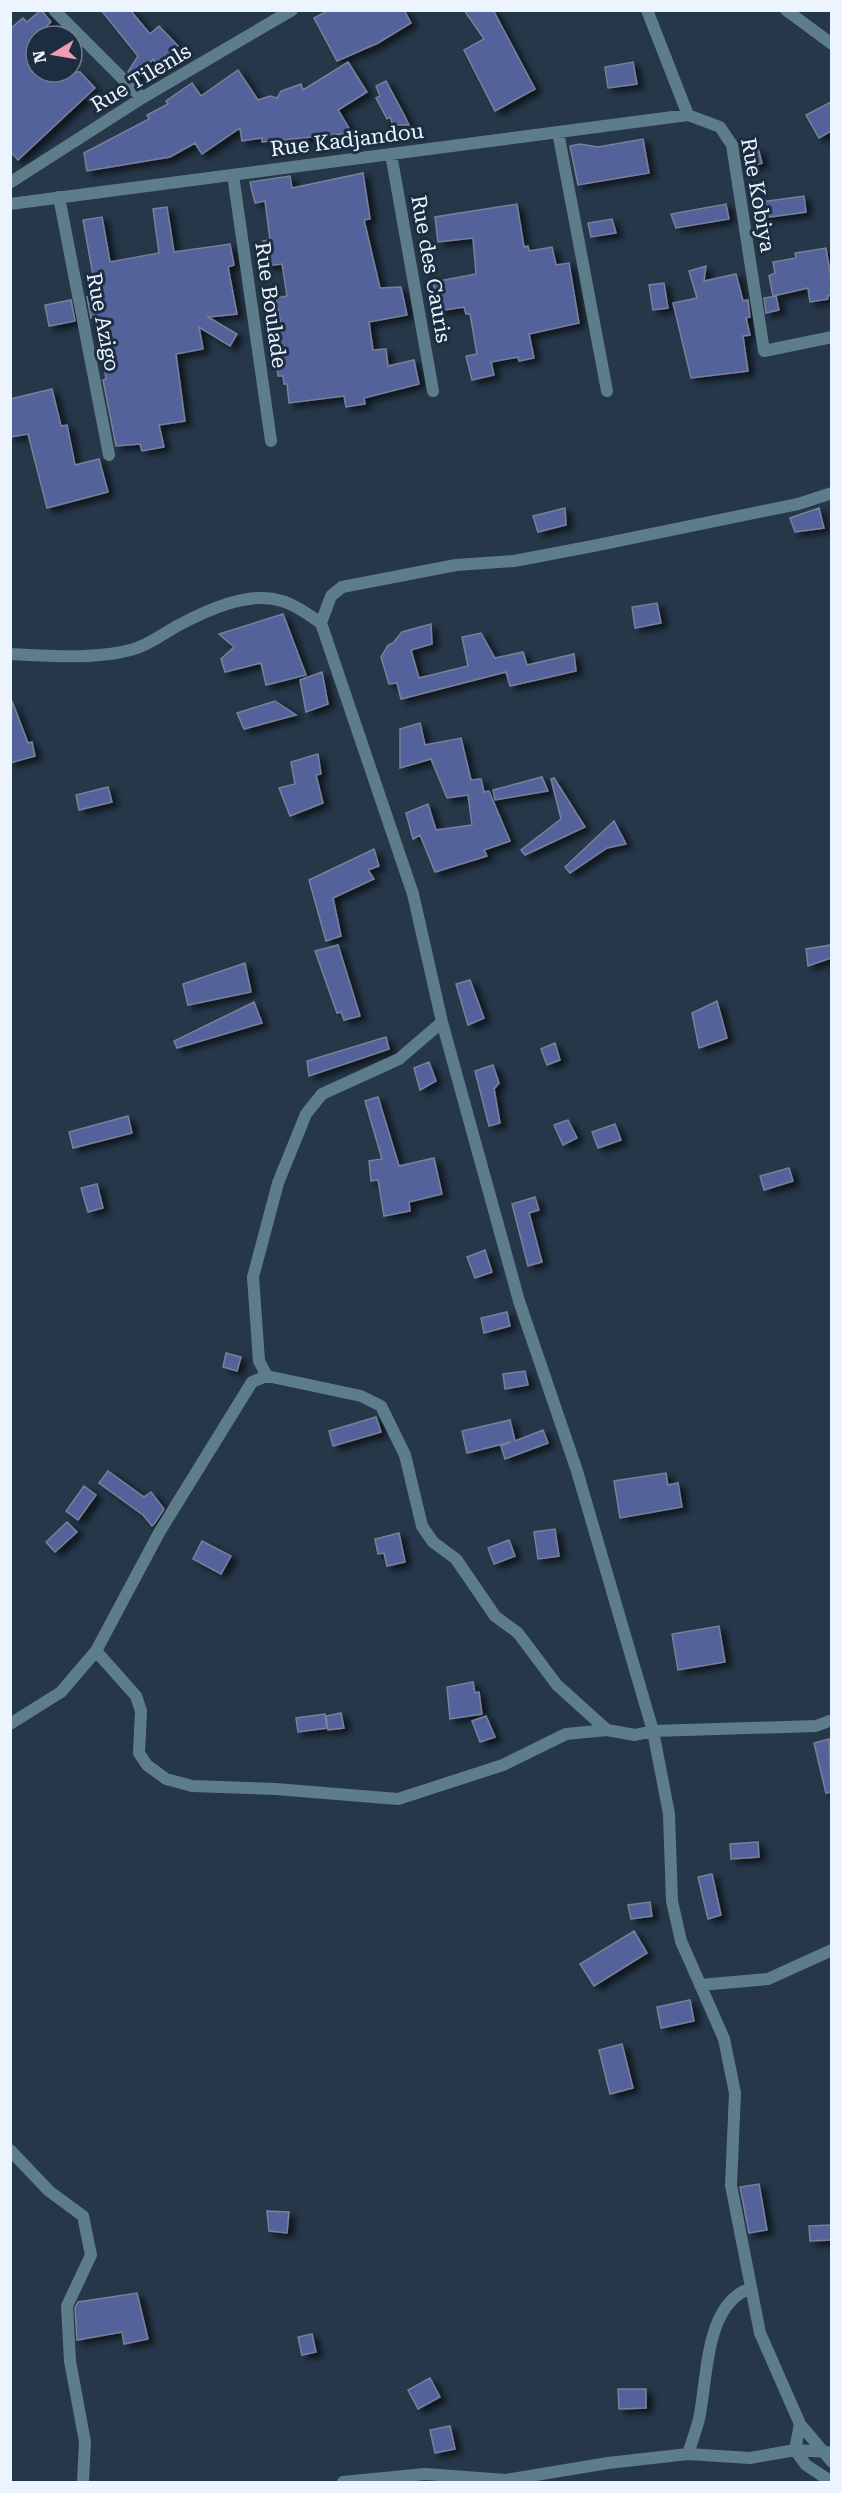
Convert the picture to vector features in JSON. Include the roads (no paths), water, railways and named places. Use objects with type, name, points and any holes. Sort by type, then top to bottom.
[{"type":"street","points":[[54,10],[142,98]]},
{"type":"street","name":"Rue Tilenls","points":[[11,181],[142,98],[292,10]]},
{"type":"street","points":[[647,10],[688,115]]},
{"type":"street","points":[[786,10],[831,44]]},
{"type":"street","name":"Rue Kadjandou","points":[[14,203],[688,115]]},
{"type":"street","name":"Rue Kobiya","points":[[688,115],[726,131],[732,145],[764,351],[831,337]]},
{"type":"street","points":[[558,132],[607,391]]},
{"type":"street","name":"Rue des Cauris","points":[[391,154],[433,391]]},
{"type":"street","name":"Rue Boulade","points":[[233,175],[271,441]]},
{"type":"street","points":[[11,181],[14,203]]},
{"type":"street","name":"Rue Azigo","points":[[58,197],[109,454]]},
{"type":"street","points":[[321,623],[331,596],[342,587],[456,565],[514,561],[593,546],[798,504],[831,493]]},
{"type":"street","points":[[10,654],[103,656],[139,647],[201,614],[239,602],[262,599],[280,600],[300,608],[321,623],[413,894],[442,1022],[519,1301],[577,1471],[653,1731],[669,1815],[672,1901],[681,1941],[724,2039],[735,2093],[731,2185],[760,2333],[800,2424],[828,2452],[831,2463]]},
{"type":"street","points":[[267,1376],[259,1361],[253,1277],[278,1184],[306,1114],[322,1094],[399,1059],[442,1022]]},
{"type":"street","points":[[10,1724],[61,1692],[96,1651],[160,1531],[252,1382],[267,1376],[361,1396],[381,1406],[405,1455],[422,1526],[433,1542],[456,1559],[495,1617],[518,1633],[557,1684],[607,1730]]},
{"type":"street","points":[[96,1651],[136,1696],[141,1711],[139,1753],[147,1765],[166,1779],[192,1786],[276,1789],[398,1799],[503,1765],[566,1734],[607,1730],[635,1735],[653,1731],[816,1726],[831,1720]]},
{"type":"street","points":[[700,1985],[768,1979],[831,1950]]},
{"type":"street","points":[[10,2150],[49,2191],[83,2216],[91,2255],[67,2306],[70,2361],[85,2442],[83,2482]]},
{"type":"street","points":[[688,2454],[699,2419],[718,2318],[728,2302],[741,2291],[751,2288]]},
{"type":"street","points":[[800,2424],[795,2450],[806,2465],[831,2482]]},
{"type":"street","points":[[343,2482],[425,2474],[506,2480],[608,2463],[688,2454],[750,2457],[795,2450],[828,2452]]}]
